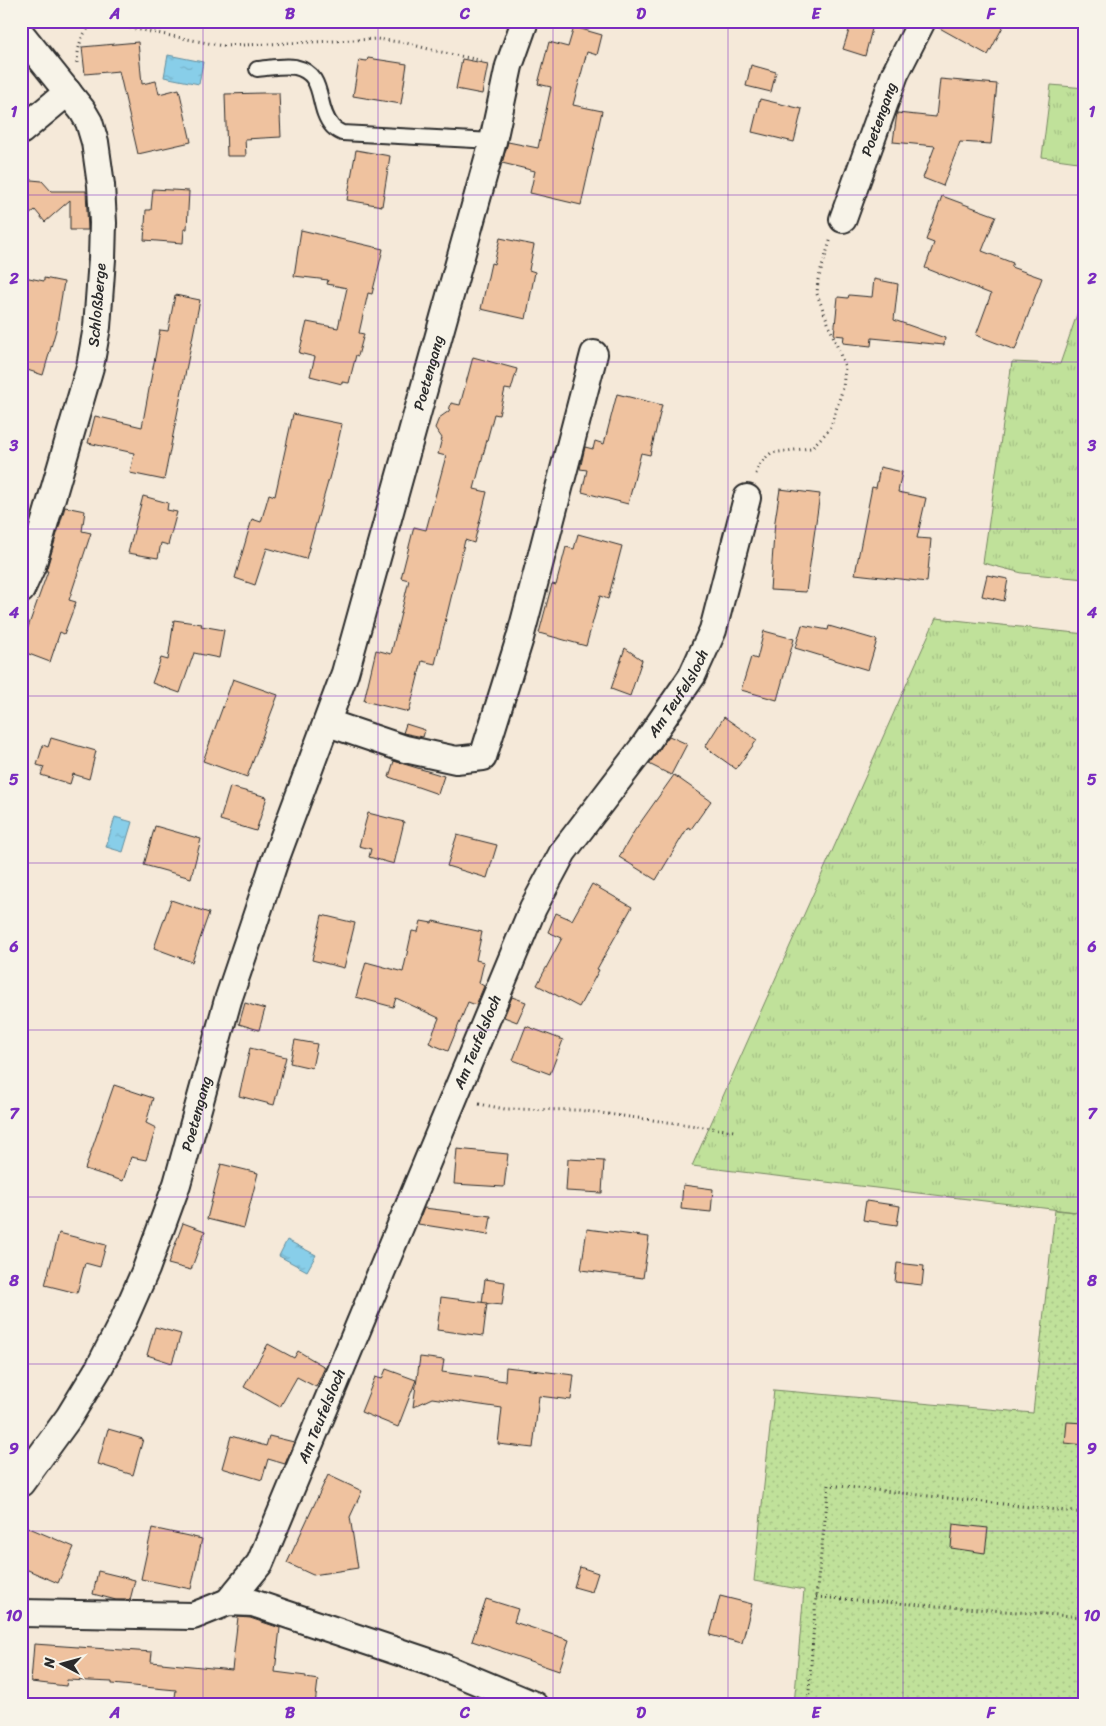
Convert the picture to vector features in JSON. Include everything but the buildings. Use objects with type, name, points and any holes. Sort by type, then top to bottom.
[{"type":"street","name":"Poetengang","points":[[21,1483],[69,1417],[100,1366],[124,1319],[146,1269],[177,1184],[228,1000],[274,863],[328,723],[345,673],[493,141],[509,66],[524,21]]},
{"type":"street","name":"Poetengang","points":[[843,219],[895,74],[922,21]]},
{"type":"street","name":"Schloßberge","points":[[21,34],[86,115],[95,142],[100,173],[103,223],[98,317],[93,357],[32,566],[21,590]]},
{"type":"street","points":[[21,130],[68,92]]},
{"type":"street","points":[[328,723],[405,749],[456,760],[483,757],[520,638],[594,354]]},
{"type":"street","name":"Am Teufelsloch","points":[[228,1602],[260,1562],[533,908],[563,852],[644,746],[692,676],[713,630],[747,498]]},
{"type":"street","name":"Am Teufelsloch","points":[[21,1613],[193,1616],[228,1602],[253,1603],[420,1658],[534,1705]]},
{"type":"lane","points":[[257,69],[294,67],[307,70],[315,80],[326,116],[332,127],[342,133],[493,141]]},
{"type":"path","points":[[68,92],[75,79],[78,52],[84,33],[95,25],[102,24],[223,46],[377,39],[406,43],[509,66]]},
{"type":"path","points":[[747,498],[760,464],[771,453],[811,448],[830,429],[843,388],[845,368],[817,294],[818,280],[829,241],[843,219]]},
{"type":"path","points":[[454,1099],[505,1110],[578,1110],[734,1131]]},
{"type":"path","points":[[808,1705],[816,1596],[829,1485],[1085,1514]]},
{"type":"path","points":[[816,1596],[1085,1617]]},
{"type":"green space","points":[[1051,85],[1085,88],[1085,163],[1042,157]]},
{"type":"green space","points":[[1085,291],[1085,579],[1022,573],[983,563],[1012,362],[1060,364]]},
{"type":"green space","points":[[936,618],[1085,634],[1085,1213],[692,1166]]},
{"type":"green space","points":[[1055,1210],[1085,1213],[1085,1705],[794,1705],[804,1590],[754,1581],[774,1390],[1033,1413]]},
{"type":"water","points":[[168,55],[203,62],[199,84],[164,77]]},
{"type":"water","points":[[115,817],[132,822],[123,852],[106,847]]},
{"type":"water","points":[[287,1240],[316,1255],[307,1271],[279,1256]]}]
